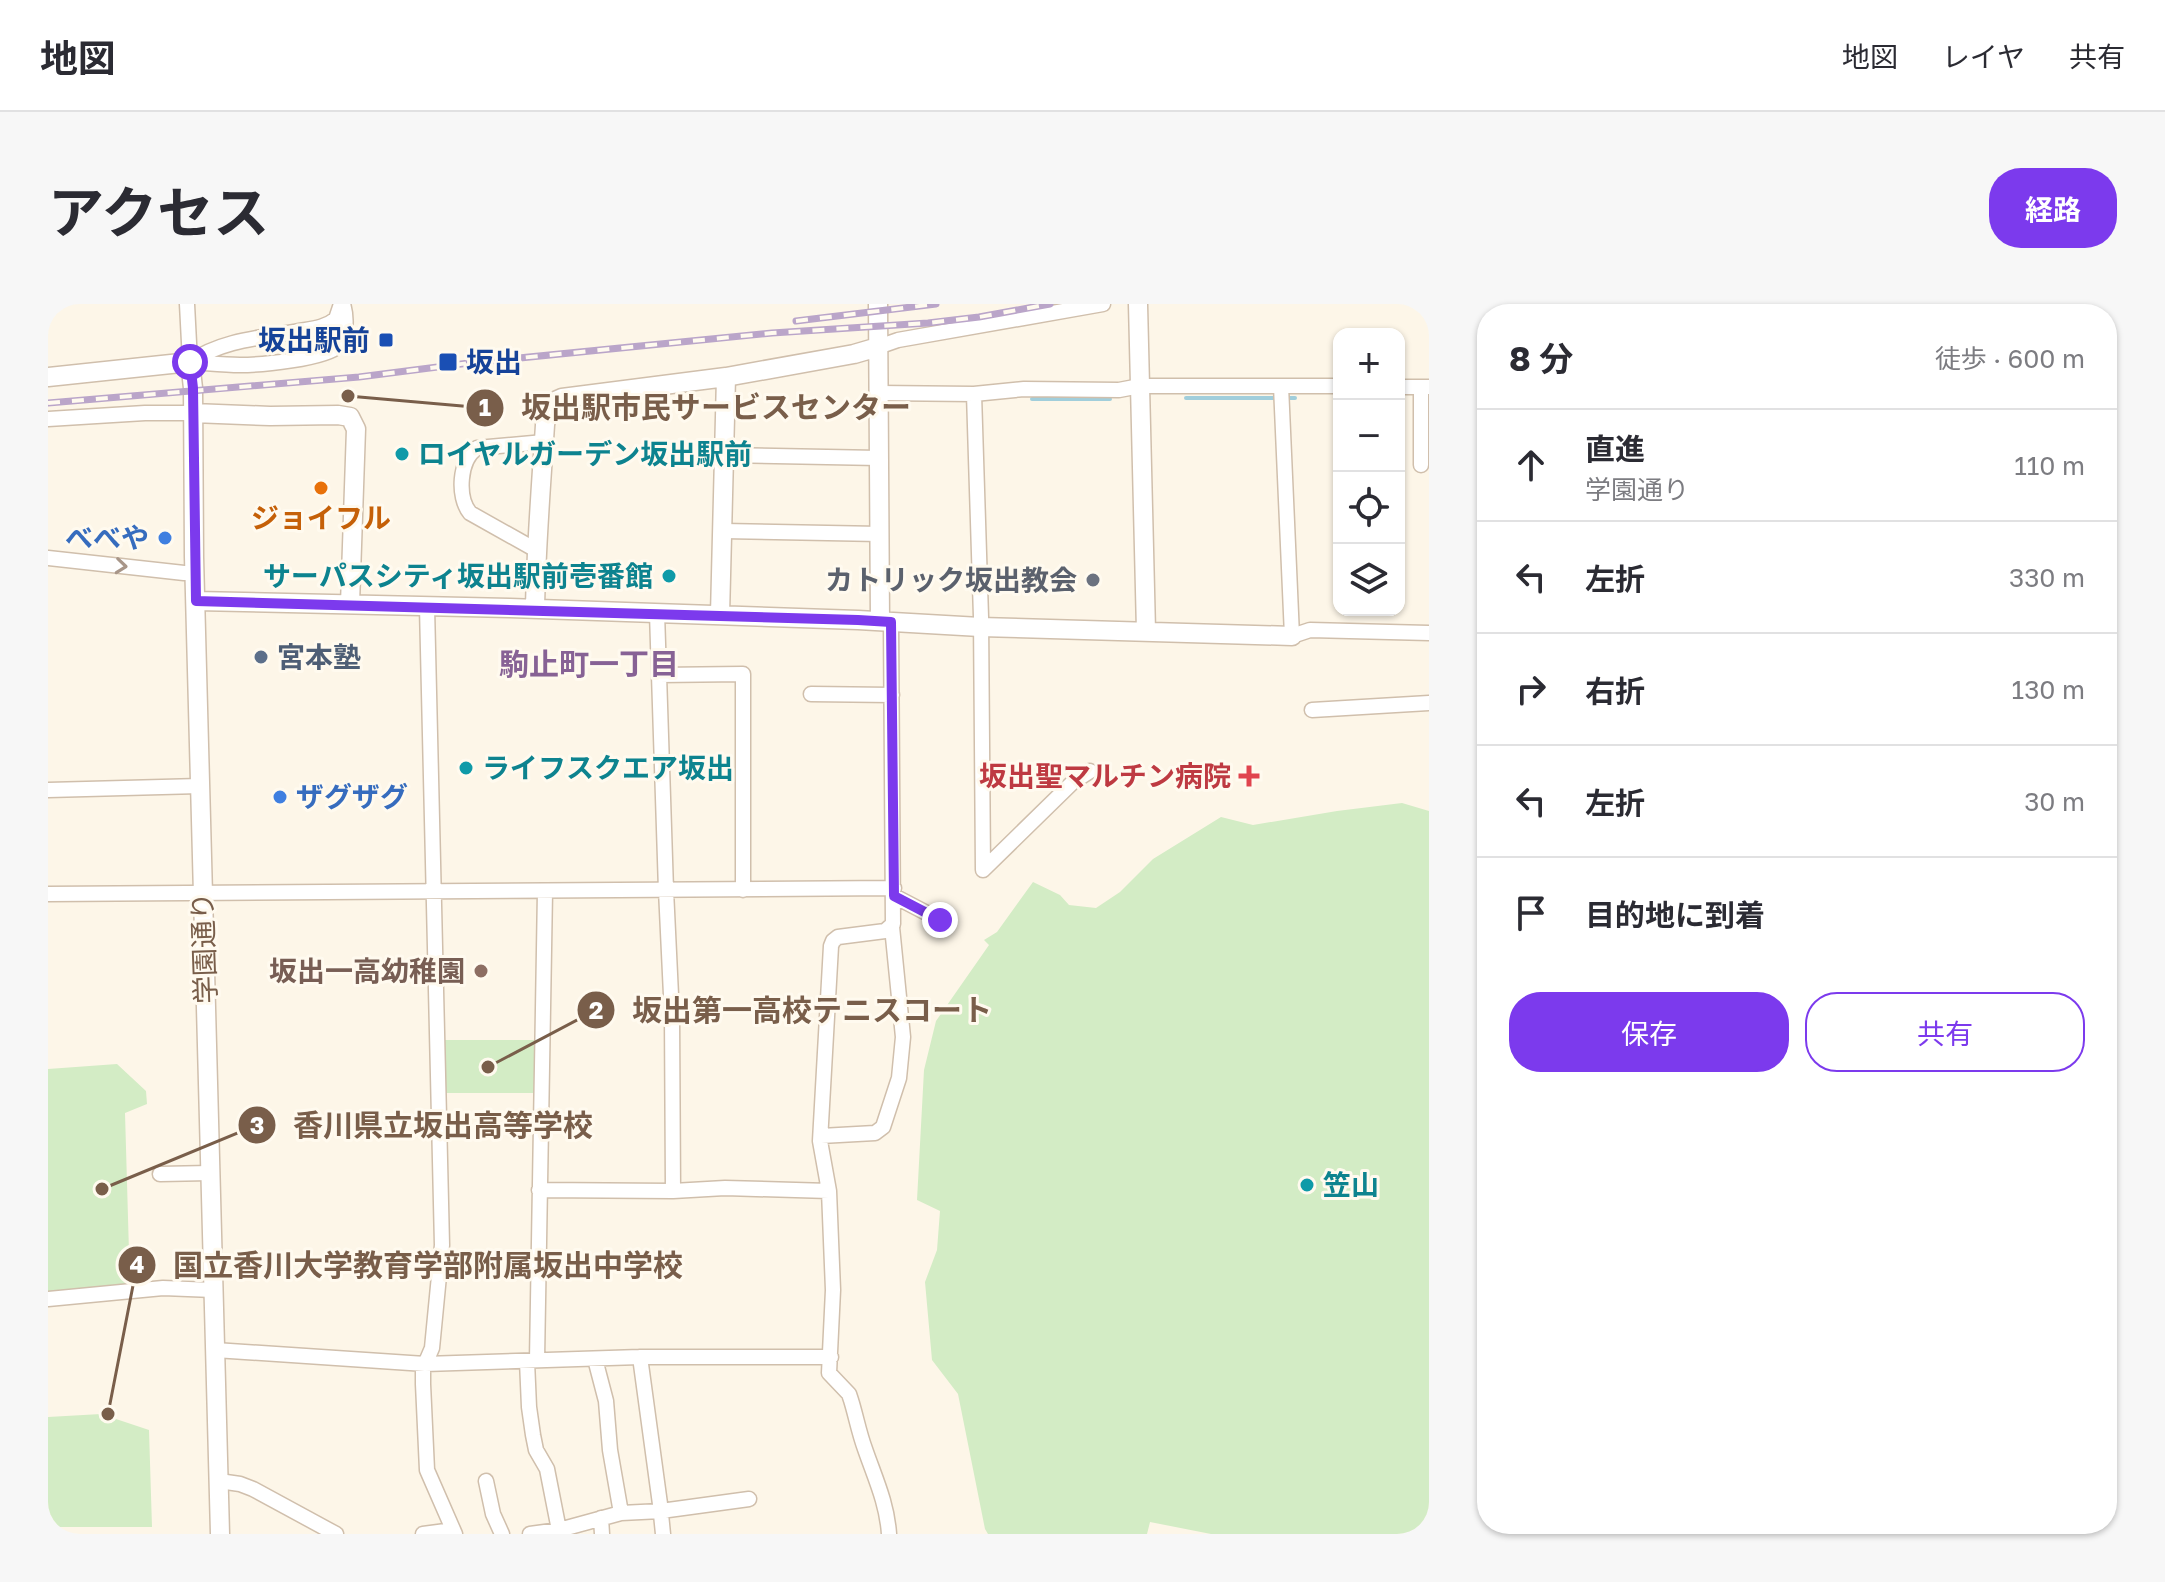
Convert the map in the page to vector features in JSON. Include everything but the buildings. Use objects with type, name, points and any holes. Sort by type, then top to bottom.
[{"type":"street","points":[[187,304],[190,362]]},
{"type":"street","points":[[190,362],[208,350],[248,339],[324,326],[336,319],[342,304]]},
{"type":"street","points":[[48,377],[190,362],[243,365],[329,353],[342,339],[346,324],[342,304]]},
{"type":"street","points":[[821,1136],[875,1133],[883,1127],[899,1078],[903,1037],[892,927],[892,695],[880,534],[878,304]]},
{"type":"street","points":[[535,609],[546,412],[555,401],[726,377],[854,354],[898,340],[1103,304]]},
{"type":"street","points":[[1138,304],[1146,631]]},
{"type":"street","name":"学園通り","points":[[190,362],[220,1534]]},
{"type":"street","points":[[720,615],[726,377]]},
{"type":"street","points":[[878,393],[974,394],[1024,389],[1119,390],[1140,386],[1281,393],[1333,387]]},
{"type":"street","points":[[1421,465],[1425,387]]},
{"type":"street","points":[[1281,393],[1292,636]]},
{"type":"street","points":[[974,394],[983,870],[1073,782],[1090,771]]},
{"type":"street","points":[[48,419],[145,413],[350,417],[356,429],[350,604]]},
{"type":"street","points":[[536,550],[470,513],[464,506],[462,496],[465,461],[477,448],[544,442]]},
{"type":"street","points":[[724,455],[879,458]]},
{"type":"street","points":[[723,531],[880,534]]},
{"type":"street","points":[[48,558],[194,573]]},
{"type":"street","points":[[196,601],[535,609],[1292,636],[1310,630],[1429,633]]},
{"type":"street","points":[[423,1534],[454,1532],[427,1470],[423,1384],[425,1364],[432,1348],[442,1245],[427,607]]},
{"type":"street","points":[[657,613],[672,1016],[673,1191]]},
{"type":"street","points":[[659,675],[743,674],[743,890]]},
{"type":"street","points":[[811,694],[892,695]]},
{"type":"street","points":[[1312,710],[1429,703]]},
{"type":"street","points":[[48,790],[200,786]]},
{"type":"street","points":[[48,894],[666,890],[894,892],[940,920]]},
{"type":"street","points":[[545,891],[539,1190],[529,1407],[536,1450],[547,1469],[559,1530]]},
{"type":"street","points":[[889,1534],[885,1504],[865,1452],[849,1394],[829,1373],[833,1290],[829,1191],[821,1136],[831,946],[838,937],[880,933],[892,927]]},
{"type":"street","points":[[160,1174],[210,1173]]},
{"type":"street","points":[[539,1190],[673,1191],[725,1188],[829,1191]]},
{"type":"street","points":[[48,1299],[163,1288],[213,1290]]},
{"type":"street","points":[[215,1350],[425,1364],[640,1357],[831,1357]]},
{"type":"street","points":[[640,1357],[663,1534]]},
{"type":"street","points":[[595,1359],[606,1401],[621,1513]]},
{"type":"street","points":[[219,1481],[253,1489],[336,1534]]},
{"type":"street","points":[[486,1481],[493,1514],[502,1534]]},
{"type":"street","points":[[530,1534],[559,1530],[621,1513],[749,1499]]},
{"type":"street","points":[[601,1518],[602,1534]]},
{"type":"green space","points":[[1402,803],[1429,811],[1429,1534],[1211,1534],[1150,1522],[1147,1534],[988,1534],[958,1394],[932,1360],[925,1282],[937,1250],[940,1211],[917,1200],[924,1070],[936,1021],[989,945],[984,940],[997,932],[1033,882],[1060,895],[1069,905],[1096,908],[1120,892],[1153,859],[1221,817],[1253,825]]},
{"type":"green space","points":[[441,1040],[535,1040],[536,1093],[441,1093]]},
{"type":"green space","points":[[117,1064],[146,1091],[147,1104],[125,1113],[130,1287],[48,1295],[48,1069]]},
{"type":"green space","points":[[101,1414],[149,1430],[152,1527],[48,1527],[48,1417]]},
{"type":"waterway","points":[[1186,398],[1295,398]]},
{"type":"waterway","points":[[1032,399],[1110,399]]},
{"type":"railway","points":[[796,321],[936,304]]},
{"type":"railway","points":[[48,403],[359,377],[772,333],[928,323],[1050,304]]},
{"type":"place","name":"坂出駅前","points":[[386,340]]},
{"type":"place","name":"坂出","points":[[448,362]]},
{"type":"place","name":"坂出駅市民サービスセンター","points":[[348,396]]},
{"type":"place","name":"ロイヤルガーデン坂出駅前","points":[[402,454]]},
{"type":"place","name":"ジョイフル","points":[[321,488]]},
{"type":"place","name":"べべや","points":[[165,538]]},
{"type":"place","name":"サーパスシティ坂出駅前壱番館","points":[[669,576]]},
{"type":"place","name":"カトリック坂出教会","points":[[1093,580]]},
{"type":"place","name":"宮本塾","points":[[261,657]]},
{"type":"place","name":"ライフスクエア坂出","points":[[466,768]]},
{"type":"place","name":"坂出聖マルチン病院","points":[[1249,776]]},
{"type":"place","name":"ザグザグ","points":[[280,797]]},
{"type":"place","name":"坂出一高幼稚園","points":[[481,971]]},
{"type":"place","name":"坂出第一高校テニスコート","points":[[488,1067]]},
{"type":"place","name":"笠山","points":[[1307,1185]]},
{"type":"place","name":"香川県立坂出高等学校","points":[[102,1189]]},
{"type":"place","name":"国立香川大学教育学部附属坂出中学校","points":[[108,1414]]},
{"type":"district","name":"駒止町一丁目","points":[[589,665]]},
{"type":"route","points":[[190,362],[196,601],[510,608],[891,622],[894,896],[940,920]]}]
